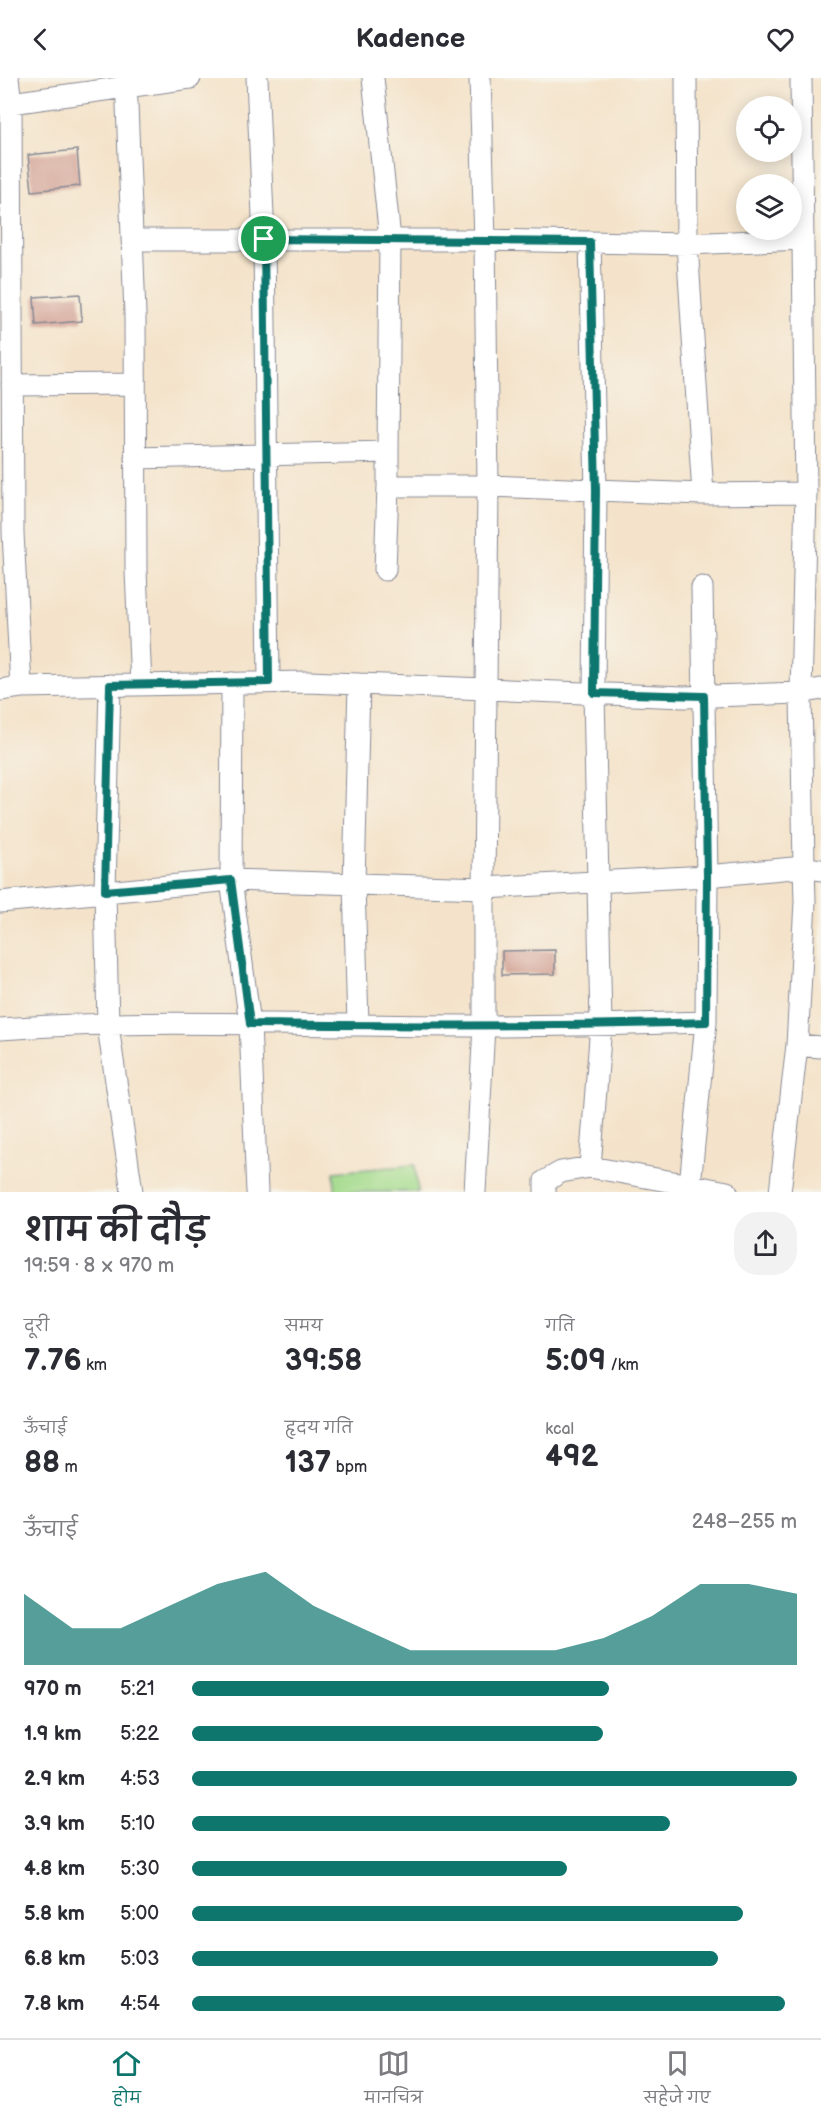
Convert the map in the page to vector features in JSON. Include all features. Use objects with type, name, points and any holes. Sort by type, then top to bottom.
[{"type":"street","points":[[8,78],[6,236],[12,385],[13,533],[21,687]]},
{"type":"street","points":[[6,103],[127,82],[190,78]]},
{"type":"street","points":[[257,78],[264,239],[269,682]]},
{"type":"street","points":[[373,78],[390,239],[385,570]]},
{"type":"street","points":[[475,1192],[484,1026],[488,486],[485,240],[480,78]]},
{"type":"street","points":[[686,78],[687,244],[703,494]]},
{"type":"street","points":[[780,1192],[797,1045],[805,902],[812,869],[801,78]]},
{"type":"street","points":[[127,82],[135,384],[136,571],[141,685]]},
{"type":"street","points":[[132,240],[390,239],[687,244],[803,238]]},
{"type":"street","points":[[590,242],[596,490],[594,693],[601,1025],[590,1167]]},
{"type":"street","points":[[12,385],[135,384]]},
{"type":"street","points":[[135,458],[388,452]]},
{"type":"street","points":[[388,486],[488,486],[703,494],[806,493]]},
{"type":"street","points":[[690,1185],[706,1022],[707,876],[702,587]]},
{"type":"street","points":[[0,690],[21,687],[269,682],[704,696],[811,691]]},
{"type":"street","points":[[232,683],[231,880],[250,1024],[257,1192]]},
{"type":"street","points":[[358,1025],[354,884],[359,684]]},
{"type":"street","points":[[110,685],[105,891],[108,1026],[132,1192]]},
{"type":"street","points":[[0,902],[231,880],[484,888],[812,869]]},
{"type":"street","points":[[0,1029],[37,1026],[250,1024],[484,1026],[706,1022]]},
{"type":"street","points":[[797,1045],[821,1047]]},
{"type":"street","points":[[545,1192],[545,1181],[561,1172],[590,1167],[727,1192]]},
{"type":"green space","points":[[415,1165],[418,1192],[335,1192],[334,1172]]},
{"type":"building","points":[[77,150],[80,186],[32,191],[28,155]]},
{"type":"building","points":[[80,294],[82,321],[36,325],[34,297]]},
{"type":"building","points":[[555,950],[555,974],[502,975],[502,951]]},
{"type":"route","points":[[264,239],[590,242],[596,490],[594,693],[704,696],[707,876],[706,1022],[399,1026],[250,1024],[231,880],[105,891],[110,685],[269,682],[264,239]]}]
